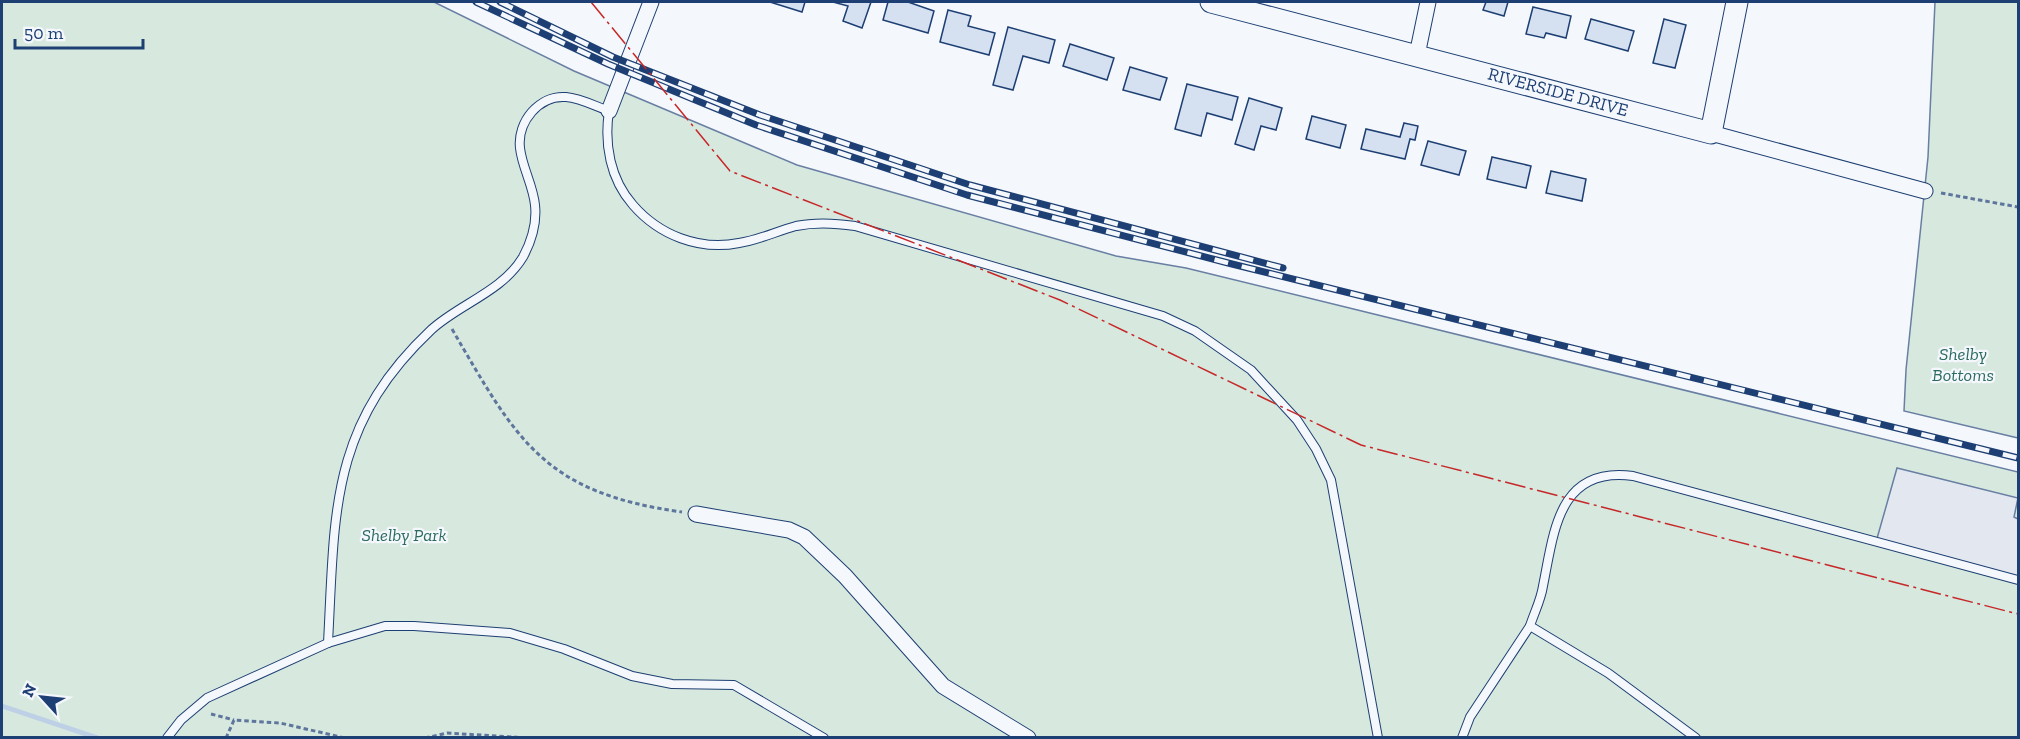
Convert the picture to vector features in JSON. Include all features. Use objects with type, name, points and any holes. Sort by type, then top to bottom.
[{"type":"street","points":[[609,111],[651,2]]},
{"type":"street","name":"RIVERSIDE DRIVE","points":[[1210,2],[1925,191]]},
{"type":"street","points":[[1417,55],[1428,2]]},
{"type":"street","points":[[1711,133],[1737,2]]},
{"type":"street","points":[[696,514],[789,530],[804,537],[844,576],[943,686],[1028,738]]},
{"type":"lane","points":[[328,643],[334,530],[340,486],[350,447],[364,414],[389,373],[432,328],[508,275],[527,248],[534,226],[535,204],[520,144],[523,128],[530,113],[548,100],[562,97],[609,111],[608,152],[616,178],[638,212],[672,235],[698,243],[725,245],[811,224],[855,226],[1163,316],[1204,337],[1251,370],[1297,420],[1316,449],[1331,480],[1378,738]]},
{"type":"lane","points":[[1462,738],[1470,717],[1492,688],[1530,626],[1543,589],[1555,524],[1561,510],[1575,492],[1588,483],[1618,475],[1633,476],[2019,580]]},
{"type":"lane","points":[[167,738],[181,720],[207,698],[328,643],[385,626],[446,626],[510,633],[555,646],[632,676],[672,684],[735,685],[824,738]]},
{"type":"lane","points":[[1530,626],[1608,673],[1696,738]]},
{"type":"path","points":[[1925,191],[2019,207]]},
{"type":"path","points":[[447,319],[505,420],[543,459],[588,489],[614,499],[640,506],[696,514]]},
{"type":"path","points":[[211,714],[234,720],[280,723],[345,738]]},
{"type":"path","points":[[226,738],[234,720]]},
{"type":"path","points":[[425,738],[447,733],[529,738]]},
{"type":"green space","name":"Shelby Park","points":[[2,2],[434,2],[574,71],[797,165],[1116,256],[1186,268],[2018,472],[2018,737],[2,737]]},
{"type":"green space","name":"Shelby Bottoms","points":[[1935,2],[2018,2],[2018,438],[1904,411],[1906,370],[1928,157]]},
{"type":"shaded area","points":[[1897,468],[2018,498],[2014,517],[2018,519],[2018,580],[1876,542]]},
{"type":"building","points":[[770,2],[805,2],[802,12]]},
{"type":"building","points":[[833,2],[871,2],[862,28],[843,21],[848,6]]},
{"type":"building","points":[[888,2],[908,2],[934,11],[928,33],[883,20]]},
{"type":"building","points":[[1486,2],[1508,2],[1504,16],[1483,10]]},
{"type":"building","points":[[1533,7],[1571,16],[1566,38],[1546,33],[1544,38],[1526,34]]},
{"type":"building","points":[[948,10],[971,16],[968,26],[995,33],[989,55],[940,42]]},
{"type":"building","points":[[1591,19],[1634,31],[1628,51],[1585,39]]},
{"type":"building","points":[[1664,19],[1686,25],[1675,68],[1653,63]]},
{"type":"building","points":[[1008,27],[1055,40],[1049,63],[1023,56],[1013,90],[993,85]]},
{"type":"building","points":[[1070,44],[1114,58],[1107,80],[1063,66]]},
{"type":"building","points":[[1130,67],[1167,78],[1160,100],[1123,90]]},
{"type":"building","points":[[1187,84],[1238,97],[1232,120],[1207,113],[1201,136],[1175,129]]},
{"type":"building","points":[[1249,98],[1282,108],[1276,130],[1261,126],[1254,150],[1235,144]]},
{"type":"building","points":[[1312,116],[1346,125],[1340,148],[1306,139]]},
{"type":"building","points":[[1404,123],[1418,126],[1415,140],[1410,139],[1405,159],[1361,149],[1366,129],[1400,137]]},
{"type":"building","points":[[1428,141],[1466,151],[1459,175],[1421,165]]},
{"type":"building","points":[[1492,157],[1531,166],[1526,188],[1487,179]]},
{"type":"building","points":[[1551,171],[1586,179],[1582,201],[1546,193]]},
{"type":"waterway","points":[[2,706],[98,738]]},
{"type":"railway","points":[[476,2],[608,64],[756,125],[967,195],[1232,264],[2018,458]]},
{"type":"railway","points":[[500,2],[613,57],[760,115],[970,185],[1283,268]]},
{"type":"power","points":[[591,2],[730,171],[1060,300],[1361,445],[2018,614]]}]
